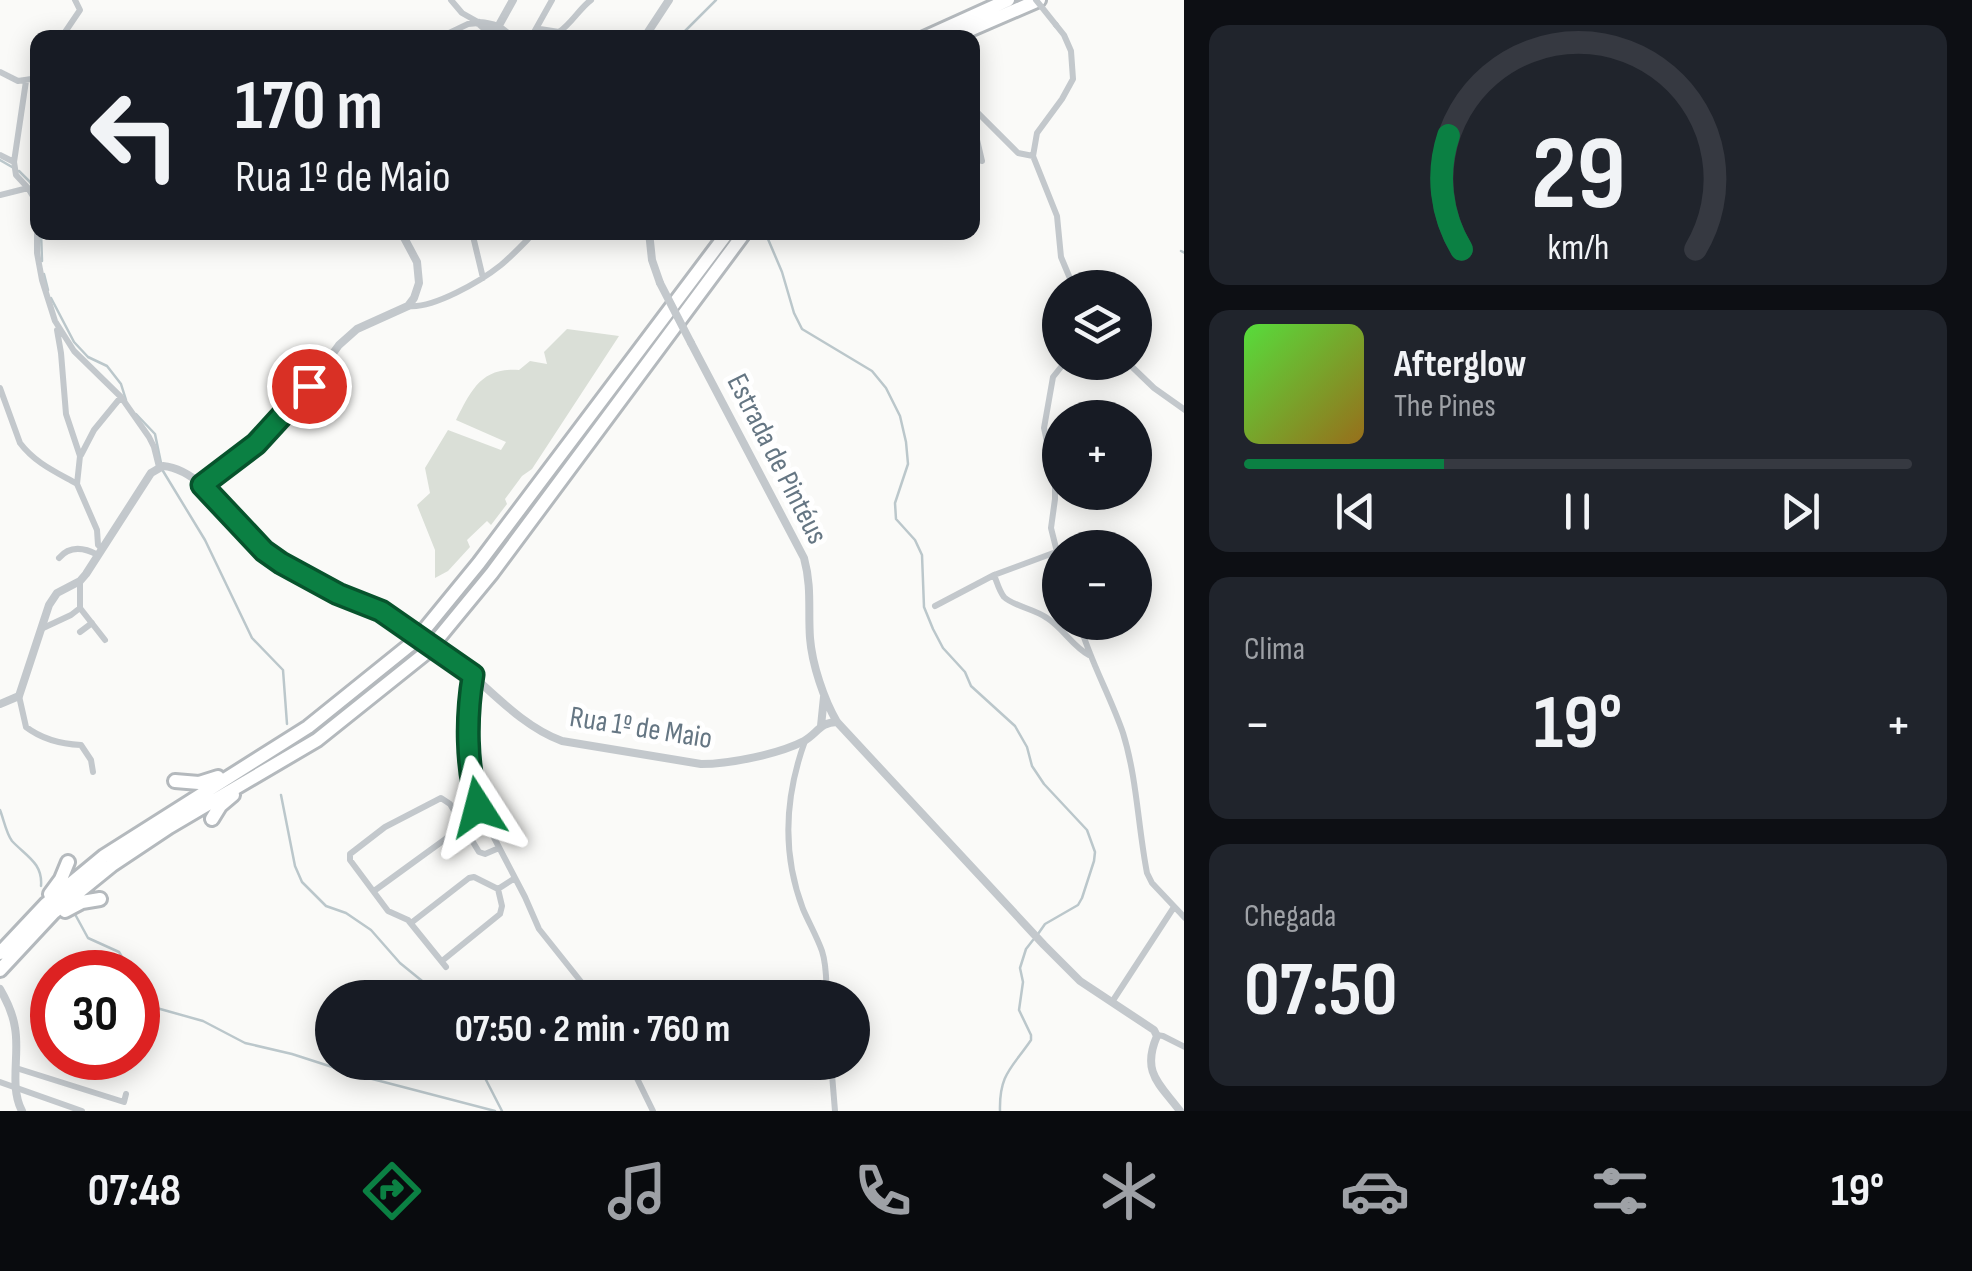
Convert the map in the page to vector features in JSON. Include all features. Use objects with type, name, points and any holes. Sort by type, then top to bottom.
[{"type":"highway","points":[[942,30],[1008,0]]},
{"type":"highway","points":[[969,30],[1038,0]]},
{"type":"highway","points":[[175,781],[214,780],[317,740],[427,652],[492,573],[734,240]]},
{"type":"highway","points":[[212,820],[220,806],[266,761]]},
{"type":"highway","points":[[0,953],[112,865],[266,761]]},
{"type":"highway","points":[[0,970],[54,890],[68,862]]},
{"type":"highway","points":[[28,930],[82,902],[100,899]]},
{"type":"street","points":[[66,30],[80,10],[75,0]]},
{"type":"street","points":[[452,0],[462,13],[489,30]]},
{"type":"street","points":[[496,30],[512,0]]},
{"type":"street","points":[[534,30],[552,0]]},
{"type":"street","points":[[560,30],[591,0]]},
{"type":"street","points":[[649,30],[669,0]]},
{"type":"street","points":[[1038,0],[1071,51],[1073,78],[1037,133],[1033,156],[1057,216],[1061,258],[1066,270]]},
{"type":"street","points":[[455,30],[478,23]]},
{"type":"street","points":[[1,74],[18,81],[30,80]]},
{"type":"street","points":[[14,166],[26,81]]},
{"type":"street","points":[[980,115],[1018,153],[1033,156]]},
{"type":"street","points":[[980,153],[982,161]]},
{"type":"street","points":[[0,155],[14,166],[30,193]]},
{"type":"street","points":[[0,195],[28,188]]},
{"type":"street","points":[[37,240],[42,280],[62,353],[66,414],[80,456]]},
{"type":"street","points":[[202,485],[256,444],[357,330],[408,306],[419,283],[417,262],[405,240]]},
{"type":"street","points":[[474,240],[482,278]]},
{"type":"street","points":[[408,306],[431,303],[482,278],[528,240]]},
{"type":"street","name":"Estrada de Pintéus","points":[[649,240],[660,283],[804,558],[810,589],[810,641],[824,693],[838,722],[1044,946],[1080,981],[1156,1035]]},
{"type":"street","points":[[55,321],[74,351],[121,397],[149,436],[163,466],[151,474],[80,582],[57,593],[48,605],[19,696],[26,727],[52,742],[81,745],[91,760],[93,772]]},
{"type":"street","points":[[1051,530],[1055,480],[1044,428],[1052,380]]},
{"type":"street","points":[[1146,380],[1184,410]]},
{"type":"street","points":[[0,388],[25,450],[76,484]]},
{"type":"street","points":[[100,552],[97,530],[76,484],[80,456],[94,430],[121,397]]},
{"type":"street","name":"Rua 1º de Maio","points":[[163,466],[180,469],[202,485],[264,551],[281,563],[396,620],[473,675],[543,734],[562,741],[720,764],[806,740],[827,722],[838,722]]},
{"type":"street","points":[[59,558],[82,548],[100,552]]},
{"type":"street","points":[[934,606],[994,575],[1042,557]]},
{"type":"street","points":[[994,575],[1012,603],[1046,616],[1090,656]]},
{"type":"street","points":[[80,582],[80,608],[105,640]]},
{"type":"street","points":[[41,629],[80,608]]},
{"type":"street","points":[[80,632],[92,623]]},
{"type":"street","points":[[1085,640],[1123,735],[1147,873],[1184,918]]},
{"type":"street","points":[[473,675],[468,735],[478,807],[539,929],[580,980]]},
{"type":"street","points":[[821,726],[824,693]]},
{"type":"street","points":[[1,704],[19,696]]},
{"type":"street","points":[[806,740],[790,801],[789,856],[802,906],[822,951],[826,980]]},
{"type":"street","points":[[498,889],[500,914],[444,964],[411,923],[388,911],[350,857],[353,849],[385,827],[441,798],[450,804],[479,852],[485,854],[499,848]]},
{"type":"street","points":[[374,891],[462,828]]},
{"type":"street","points":[[411,923],[470,878],[498,889]]},
{"type":"street","points":[[498,889],[515,878]]},
{"type":"street","points":[[1112,1004],[1174,907]]},
{"type":"street","points":[[0,989],[15,1025],[18,1104],[22,1111]]},
{"type":"street","points":[[1181,1110],[1160,1086],[1151,1066],[1151,1051],[1156,1035],[1184,1046]]},
{"type":"street","points":[[16,1068],[124,1102],[126,1094]]},
{"type":"street","points":[[638,1080],[653,1111]]},
{"type":"street","points":[[832,1080],[835,1111]]},
{"type":"street","points":[[0,1082],[82,1111]]},
{"type":"shaded area","points":[[567,329],[619,336],[532,469],[505,499],[507,504],[491,525],[487,521],[467,540],[470,547],[448,571],[435,578],[435,550],[417,505],[430,493],[425,468],[448,430],[501,450],[506,442],[456,420],[486,377],[495,372],[519,370],[530,361],[547,364],[544,352]]},
{"type":"waterway","points":[[686,30],[716,0]]},
{"type":"waterway","points":[[0,160],[12,167]]},
{"type":"waterway","points":[[19,171],[30,182]]},
{"type":"waterway","points":[[41,240],[42,261]]},
{"type":"waterway","points":[[768,240],[802,329],[872,371],[900,416],[908,464],[895,503],[896,519],[915,540],[922,555],[924,607],[943,648],[965,672],[971,686],[1015,726],[1044,784],[1087,830],[1095,852],[1082,898],[1078,905],[1045,924],[1038,934]]},
{"type":"waterway","points":[[44,274],[48,290]]},
{"type":"waterway","points":[[51,298],[74,342],[88,357],[107,366],[121,384],[126,400]]},
{"type":"waterway","points":[[136,414],[155,434],[161,463]]},
{"type":"waterway","points":[[163,471],[205,540],[252,638],[283,670],[287,724]]},
{"type":"waterway","points":[[281,795],[295,866],[302,882],[326,906],[346,913],[371,930],[421,980]]},
{"type":"waterway","points":[[0,810],[12,841],[39,871],[41,886]]},
{"type":"waterway","points":[[76,916],[88,938],[115,950]]},
{"type":"waterway","points":[[1000,1111],[1004,1080],[1031,1040],[1019,1010],[1023,982],[1020,968],[1033,940]]},
{"type":"waterway","points":[[160,1009],[203,1021],[245,1043],[495,1111]]},
{"type":"waterway","points":[[486,1080],[502,1111]]},
{"type":"route","points":[[309,386],[256,444],[202,485],[264,551],[281,563],[338,594],[381,611],[473,675],[468,735],[478,807]]}]
